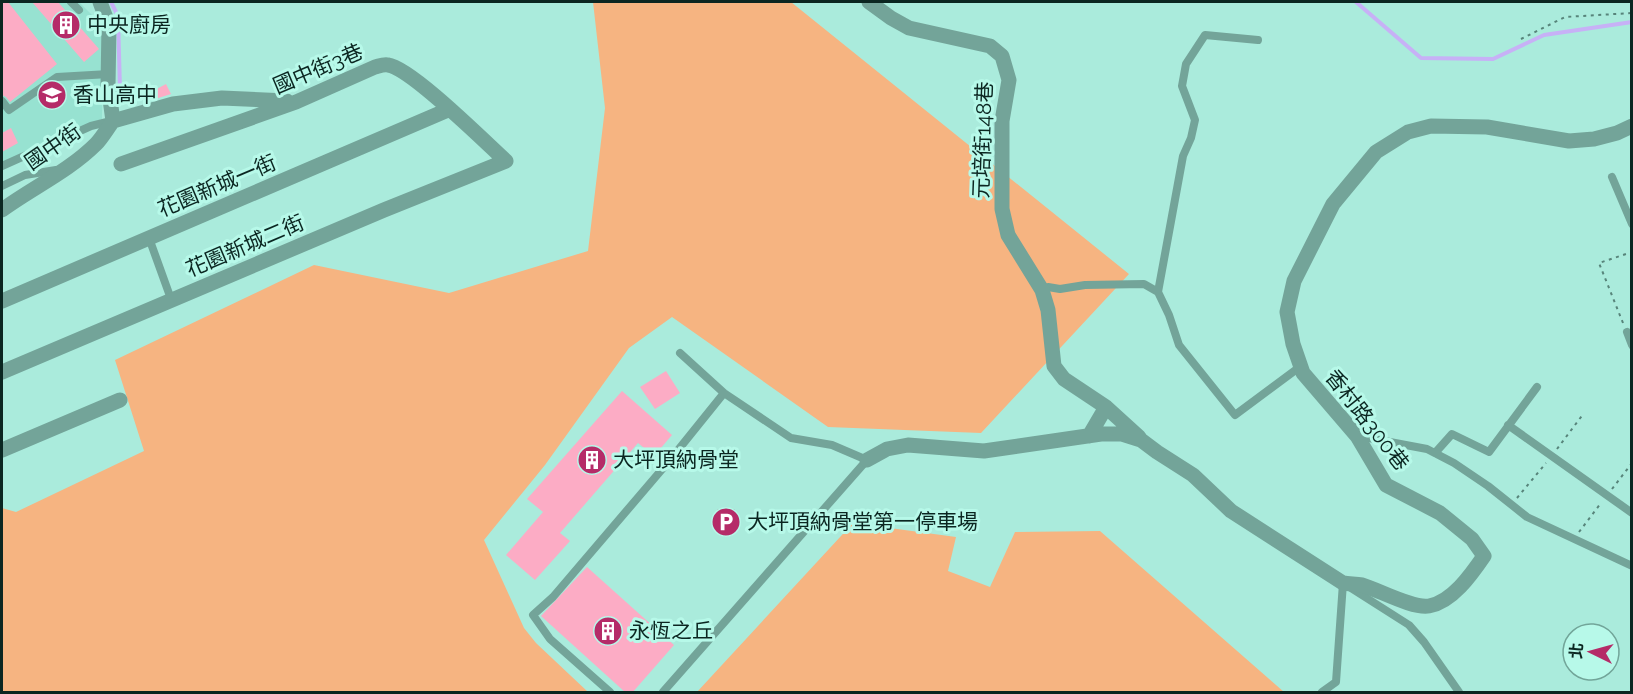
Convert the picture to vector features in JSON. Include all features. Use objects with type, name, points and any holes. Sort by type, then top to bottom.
[{"type":"street","points":[[99,2],[109,26],[109,74],[113,121],[173,104],[222,98],[296,102]]},
{"type":"street","name":"元培街148巷","points":[[869,2],[909,28],[990,46],[1002,56],[1009,80],[1002,121],[1002,209],[1008,235],[1042,290],[1048,310],[1053,366],[1064,380],[1106,407],[1141,440]]},
{"type":"street","name":"國中街3巷","points":[[121,164],[296,102],[375,67],[387,64],[400,69],[450,109],[506,161]]},
{"type":"street","name":"花園新城一街","points":[[2,301],[450,109]]},
{"type":"street","name":"國中街","points":[[2,210],[97,144],[113,121]]},
{"type":"street","name":"香村路300巷","points":[[867,460],[887,449],[908,445],[984,451],[1089,436],[1122,434],[1141,440],[1193,475],[1231,511],[1249,524],[1343,583],[1360,585],[1402,600],[1428,606],[1445,600],[1474,571],[1484,556],[1472,539],[1440,513],[1386,484],[1357,436],[1303,373],[1293,344],[1287,312],[1294,281],[1333,204],[1376,152],[1408,132],[1431,126],[1487,127],[1569,141],[1594,139],[1632,126]]},
{"type":"street","name":"花園新城二街","points":[[2,372],[171,299],[506,161]]},
{"type":"street","points":[[2,450],[120,400]]},
{"type":"street","points":[[1089,436],[1106,407]]},
{"type":"lane","points":[[71,2],[80,10]]},
{"type":"lane","points":[[1158,292],[1183,156],[1191,138],[1195,120],[1182,86],[1186,64],[1205,35],[1258,40]]},
{"type":"lane","points":[[2,101],[9,110],[57,77],[109,74]]},
{"type":"lane","points":[[2,166],[91,126],[113,121]]},
{"type":"lane","points":[[2,186],[25,175],[63,169]]},
{"type":"lane","points":[[1612,177],[1632,224]]},
{"type":"lane","points":[[149,238],[171,299]]},
{"type":"lane","points":[[1042,290],[1048,287],[1060,289],[1085,285],[1144,284],[1158,292],[1179,345],[1235,415],[1301,366]]},
{"type":"lane","points":[[1627,332],[1632,345]]},
{"type":"lane","points":[[663,693],[867,460],[832,445],[791,438],[724,393],[680,353]]},
{"type":"lane","points":[[1436,453],[1452,434],[1489,452],[1537,387]]},
{"type":"lane","points":[[610,693],[550,639],[533,615],[553,597],[724,393]]},
{"type":"lane","points":[[1508,425],[1632,513]]},
{"type":"lane","points":[[1357,436],[1427,449],[1436,453],[1488,486],[1527,517],[1632,566]]},
{"type":"lane","points":[[1322,693],[1336,682],[1343,583],[1409,624],[1459,693]]},
{"type":"path","points":[[1521,39],[1565,18],[1632,13]]},
{"type":"path","points":[[1627,332],[1599,263],[1632,252]]},
{"type":"shaded area","name":"香山高中","points":[[2,2],[79,2],[103,26],[102,119],[2,162]]},
{"type":"shaded area","points":[[593,2],[791,2],[1129,274],[981,433],[828,427],[672,317],[629,348],[545,465],[484,540],[524,628],[536,643],[588,692],[2,692],[2,508],[16,512],[144,451],[115,360],[314,265],[449,293],[588,251],[605,108]]},
{"type":"shaded area","points":[[853,523],[956,537],[948,571],[990,587],[1015,532],[1100,531],[1284,692],[697,692]]},
{"type":"building","points":[[2,2],[8,2],[57,64],[10,102],[2,95]]},
{"type":"building","name":"中央廚房","points":[[32,2],[58,2],[99,49],[84,62]]},
{"type":"building","points":[[166,84],[171,94],[152,100],[149,93]]},
{"type":"building","points":[[11,128],[18,143],[2,152],[2,133]]},
{"type":"building","points":[[666,371],[680,393],[655,409],[640,387]]},
{"type":"building","name":"大坪頂納骨堂","points":[[622,391],[672,435],[654,456],[638,443],[560,533],[570,541],[535,580],[506,555],[543,512],[527,499]]},
{"type":"building","name":"永恆之丘","points":[[587,567],[674,645],[632,693],[626,693],[541,616]]},
{"type":"waterway","points":[[111,2],[118,16],[120,90]]},
{"type":"waterway","points":[[1356,2],[1421,58],[1493,59],[1544,35],[1632,22]]},
{"type":"place","name":"中央廚房","points":[[66,25]]},
{"type":"place","name":"香山高中","points":[[52,95]]},
{"type":"place","name":"大坪頂納骨堂","points":[[592,460]]},
{"type":"place","name":"大坪頂納骨堂第一停車場","points":[[726,522]]},
{"type":"place","name":"永恆之丘","points":[[608,631]]}]
